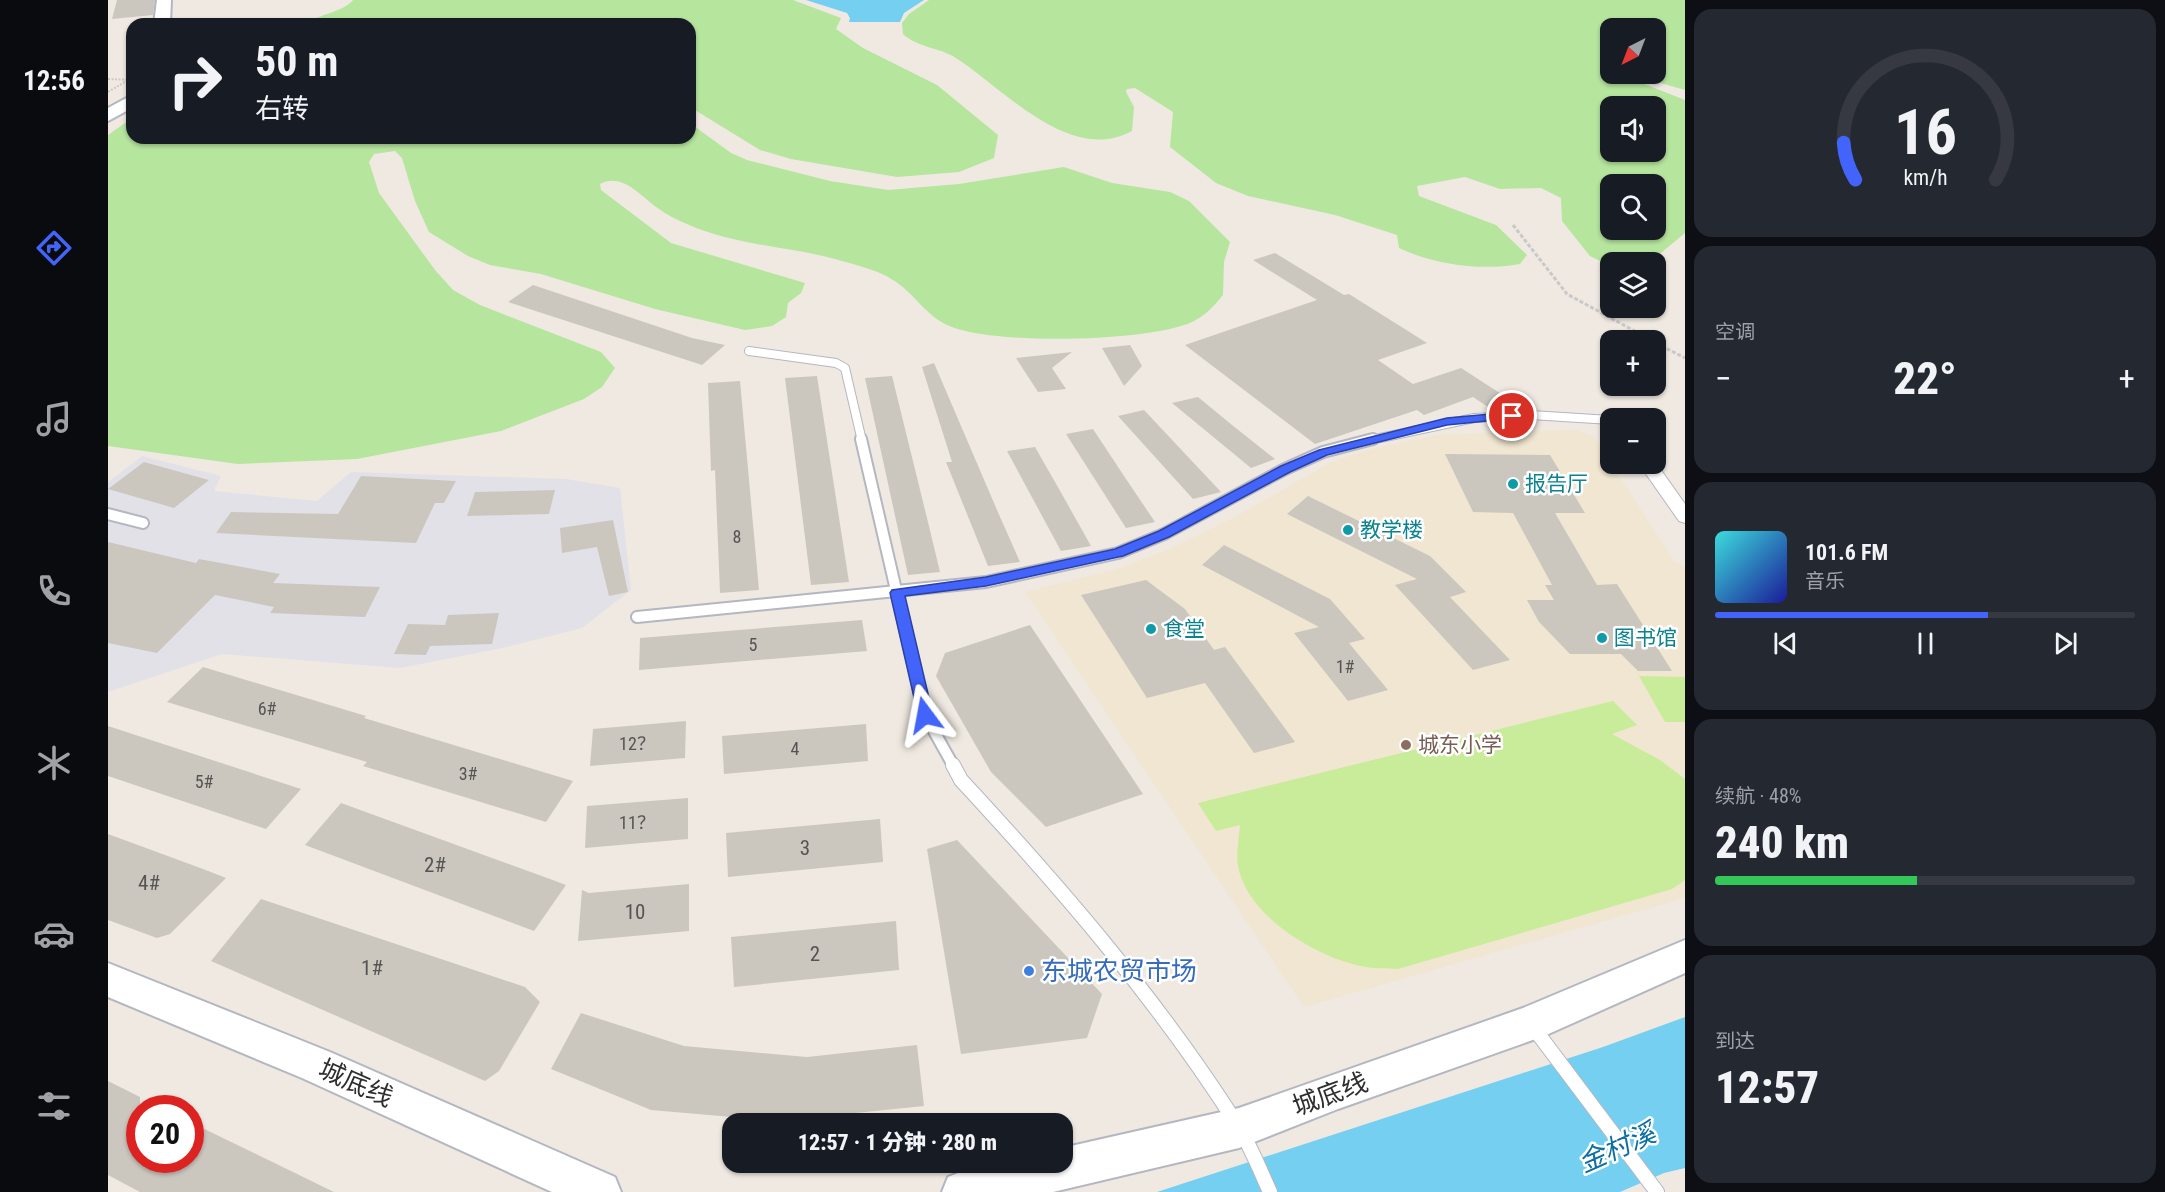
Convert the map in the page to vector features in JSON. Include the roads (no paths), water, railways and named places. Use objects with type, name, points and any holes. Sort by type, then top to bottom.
[{"type":"main road","points":[[162,18],[164,0]]},
{"type":"main road","points":[[108,116],[126,104]]},
{"type":"main road","name":"城底线","points":[[963,1192],[1239,1128],[1338,1090],[1530,1023],[1685,956]]},
{"type":"main road","name":"城底线","points":[[108,980],[316,1065],[600,1192]]},
{"type":"street","points":[[1655,474],[1685,517]]},
{"type":"lane","points":[[748,351],[836,363],[845,368],[925,715],[961,780],[1054,881],[1144,990],[1239,1128],[1270,1192]]},
{"type":"lane","points":[[637,617],[897,593],[986,582],[1118,553],[1164,534],[1285,469],[1323,452],[1354,443],[1474,417],[1531,415],[1600,419]]},
{"type":"lane","points":[[108,514],[143,523]]},
{"type":"lane","points":[[1530,1023],[1656,1192]]},
{"type":"water","points":[[806,0],[924,0],[904,13],[900,22],[849,22],[850,18],[847,13]]},
{"type":"water","name":"金村溪","points":[[1685,1017],[1685,1168],[1664,1173],[1620,1192],[1157,1192],[1603,1047]]},
{"type":"place","name":"报告厅","points":[[1513,484]]},
{"type":"place","name":"教学楼","points":[[1348,530]]},
{"type":"place","name":"食堂","points":[[1151,629]]},
{"type":"place","name":"图书馆","points":[[1602,638]]},
{"type":"place","name":"城东小学","points":[[1406,745]]},
{"type":"place","name":"东城农贸市场","points":[[1029,971]]}]
